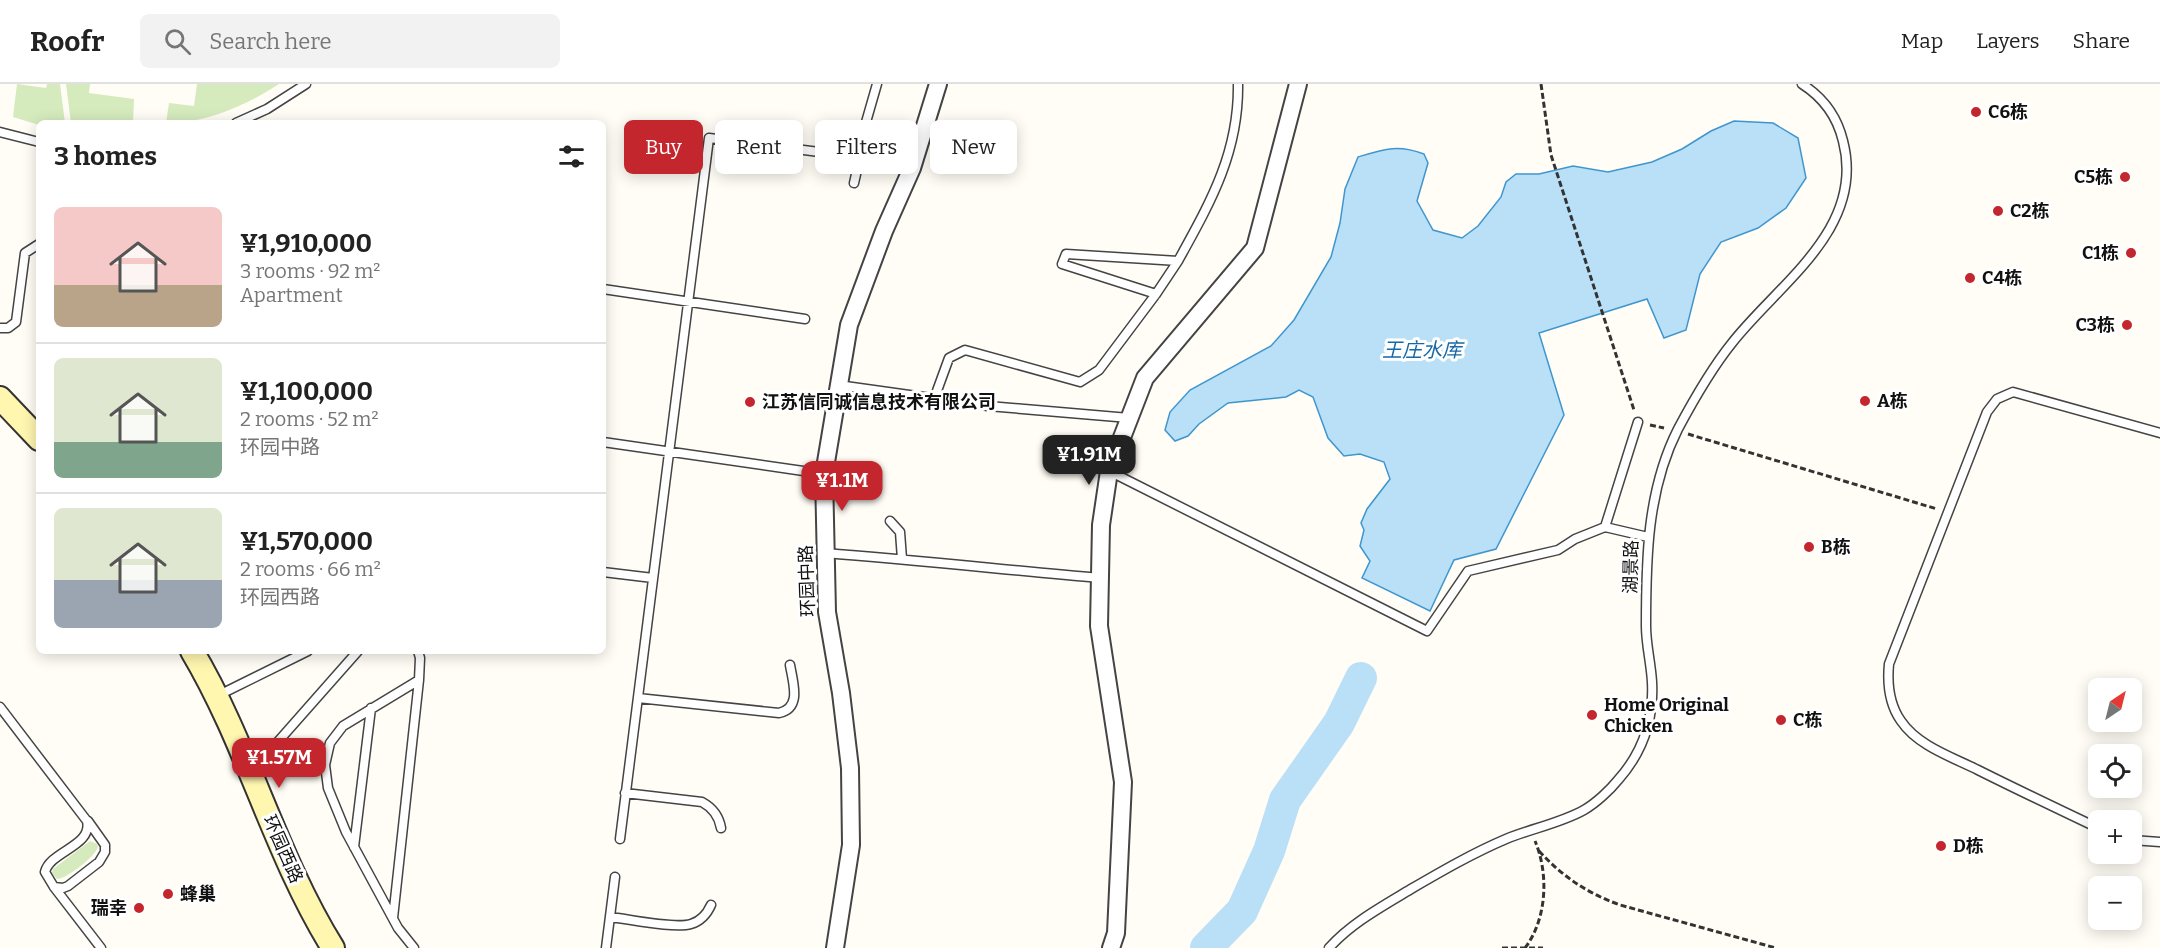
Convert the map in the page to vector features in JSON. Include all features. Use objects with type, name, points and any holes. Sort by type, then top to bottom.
[{"type":"street","name":"环园中路","points":[[835,948],[851,845],[850,768],[841,693],[827,612],[824,474],[837,385],[849,325],[884,231],[912,168],[938,84]]},
{"type":"street","points":[[1111,948],[1116,933],[1123,782],[1099,626],[1101,525],[1109,471],[1145,378],[1255,248],[1298,84]]},
{"type":"street","points":[[0,398],[36,436]]},
{"type":"street","name":"环园西路","points":[[194,654],[216,697],[316,922],[333,948]]},
{"type":"lane","points":[[243,120],[267,109],[306,84]]},
{"type":"lane","points":[[866,120],[876,84]]},
{"type":"lane","points":[[934,399],[949,358],[965,350],[1080,382],[1099,370],[1178,261],[1210,202],[1227,161],[1238,106],[1238,84]]},
{"type":"lane","name":"湖景路","points":[[1329,948],[1366,917],[1449,867],[1505,840],[1586,809],[1618,780],[1641,748],[1651,717],[1652,682],[1646,630],[1648,537],[1658,478],[1677,431],[1700,390],[1732,342],[1818,249],[1842,202],[1848,173],[1839,125],[1826,104],[1802,84]]},
{"type":"lane","points":[[0,132],[36,141]]},
{"type":"lane","points":[[620,839],[709,138],[815,151]]},
{"type":"lane","points":[[854,183],[856,174]]},
{"type":"lane","points":[[0,328],[8,328],[16,322],[25,253],[36,246]]},
{"type":"lane","points":[[1156,294],[1062,264],[1066,254],[1178,261]]},
{"type":"lane","points":[[606,289],[805,319]]},
{"type":"lane","points":[[837,385],[988,406],[1129,418]]},
{"type":"lane","points":[[2088,823],[1927,745],[1908,731],[1895,712],[1888,688],[1892,653],[1987,412],[1997,399],[2013,392],[2160,433]]},
{"type":"lane","points":[[1605,527],[1638,422]]},
{"type":"lane","points":[[606,442],[824,474]]},
{"type":"lane","points":[[1109,471],[1427,631],[1468,571],[1558,550],[1575,539],[1605,527],[1648,537]]},
{"type":"lane","points":[[890,521],[900,532],[902,559]]},
{"type":"lane","points":[[825,553],[1100,578]]},
{"type":"lane","points":[[606,572],[653,578]]},
{"type":"lane","points":[[216,697],[302,654]]},
{"type":"lane","points":[[250,773],[355,654]]},
{"type":"lane","points":[[393,919],[419,680],[419,654]]},
{"type":"lane","points":[[638,698],[778,713],[788,710],[794,702],[790,665]]},
{"type":"lane","points":[[414,948],[398,928],[354,847],[333,801],[325,777],[325,765],[327,753],[336,734],[351,719],[419,680]]},
{"type":"lane","points":[[0,707],[105,845],[103,857],[99,862],[68,886],[54,887]]},
{"type":"lane","points":[[354,847],[371,708]]},
{"type":"lane","points":[[626,793],[702,802],[717,815],[721,828]]},
{"type":"lane","points":[[84,816],[88,826],[85,835],[46,868],[46,877],[101,948]]},
{"type":"lane","points":[[2142,841],[2160,842]]},
{"type":"lane","points":[[606,948],[615,877]]},
{"type":"lane","points":[[610,917],[681,926],[704,917],[711,905]]},
{"type":"path","points":[[1541,84],[1551,155],[1638,422],[1677,431],[1948,511]]},
{"type":"path","points":[[1525,947],[1533,934],[1542,908],[1543,868],[1531,830]]},
{"type":"path","points":[[1539,851],[1566,878],[1600,898],[1776,948]]},
{"type":"path","points":[[1502,948],[1543,948]]},
{"type":"green space","points":[[17,84],[46,88],[47,84],[60,84],[65,120],[36,120],[36,124],[13,117]]},
{"type":"green space","points":[[66,84],[90,84],[89,93],[134,99],[133,120],[71,120]]},
{"type":"green space","points":[[197,84],[279,84],[240,106],[211,116],[196,120],[166,120],[169,103],[194,106]]},
{"type":"green space","points":[[90,841],[98,847],[92,856],[73,872],[57,879],[52,873],[53,869]]},
{"type":"water","name":"王庄水库","points":[[1734,121],[1773,123],[1798,138],[1806,178],[1786,208],[1758,228],[1721,242],[1700,274],[1686,330],[1664,338],[1647,299],[1539,333],[1564,415],[1496,549],[1454,560],[1430,611],[1362,578],[1370,561],[1360,546],[1364,530],[1361,523],[1367,509],[1390,479],[1384,462],[1360,454],[1344,456],[1328,438],[1313,397],[1299,390],[1286,397],[1228,403],[1199,424],[1188,436],[1175,441],[1165,430],[1170,412],[1190,390],[1271,346],[1294,320],[1331,257],[1340,223],[1345,189],[1358,157],[1399,148],[1424,154],[1428,163],[1417,201],[1433,230],[1462,238],[1478,226],[1501,197],[1506,182],[1516,174],[1539,174],[1573,166],[1608,172],[1652,162]]},
{"type":"waterway","points":[[1206,948],[1242,911],[1269,851],[1285,800],[1339,723],[1361,678]]},
{"type":"place","name":"C6栋","points":[[1976,112]]},
{"type":"place","name":"C5栋","points":[[2125,177]]},
{"type":"place","name":"C2栋","points":[[1998,211]]},
{"type":"place","name":"C1栋","points":[[2131,253]]},
{"type":"place","name":"C4栋","points":[[1970,278]]},
{"type":"place","name":"C3栋","points":[[2127,325]]},
{"type":"place","name":"A栋","points":[[1865,401]]},
{"type":"place","name":"江苏信同诚信息技术有限公司","points":[[750,402]]},
{"type":"place","name":"B栋","points":[[1809,547]]},
{"type":"place","name":"Home Original Chicken","points":[[1592,715]]},
{"type":"place","name":"C栋","points":[[1781,720]]},
{"type":"place","name":"D栋","points":[[1941,846]]},
{"type":"place","name":"蜂巢","points":[[168,894]]},
{"type":"place","name":"瑞幸","points":[[139,908]]}]
